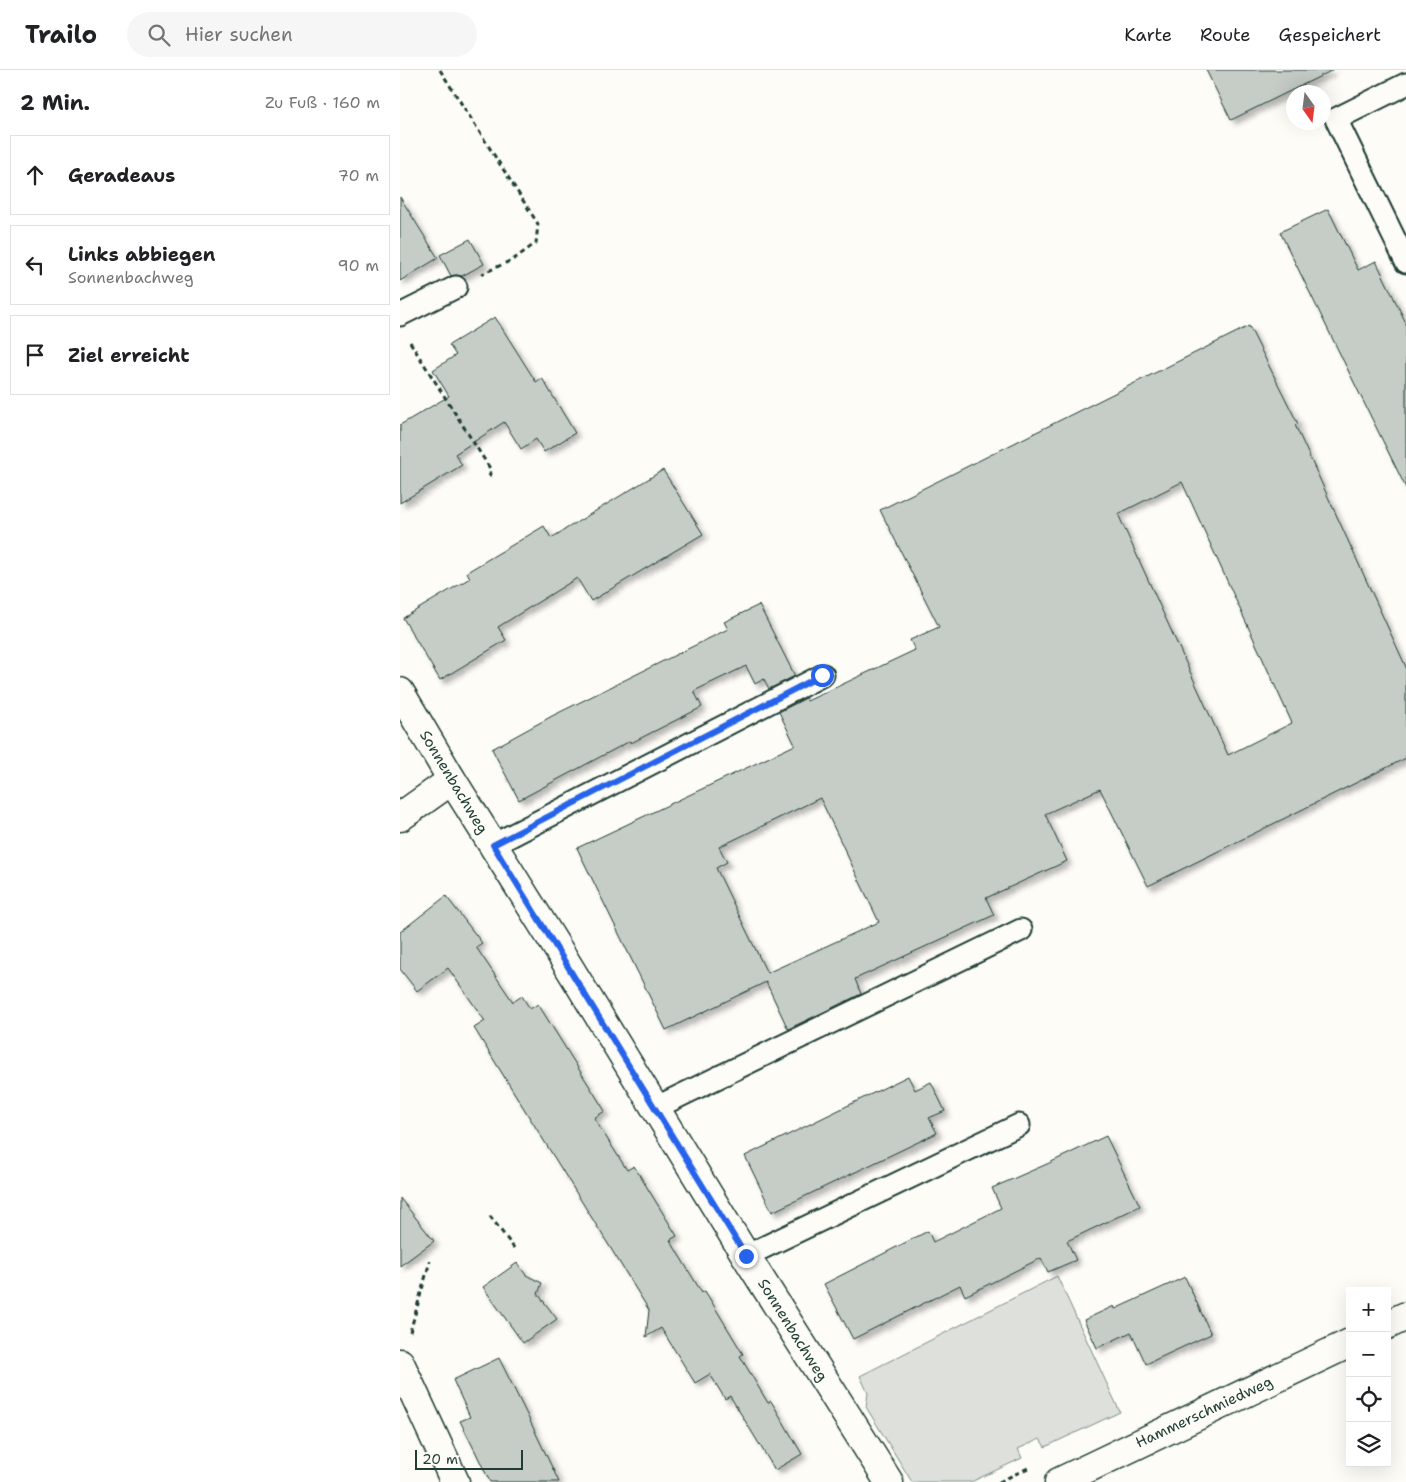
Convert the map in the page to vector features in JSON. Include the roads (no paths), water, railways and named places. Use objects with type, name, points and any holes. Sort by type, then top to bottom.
[{"type":"street","name":"Sonnenbachweg","points":[[400,692],[452,780],[746,1256],[890,1482]]},
{"type":"street","points":[[400,817],[452,780]]},
{"type":"street","points":[[1391,1323],[1406,1316]]},
{"type":"street","name":"Hammerschmiedweg","points":[[1059,1482],[1346,1345]]},
{"type":"street","points":[[400,1363],[455,1482]]},
{"type":"lane","points":[[1406,84],[1336,118],[1406,262]]},
{"type":"lane","points":[[403,325],[456,287]]},
{"type":"lane","points":[[493,845],[822,675]]},
{"type":"lane","points":[[655,1108],[1021,930]]},
{"type":"lane","points":[[746,1256],[1019,1125]]}]
